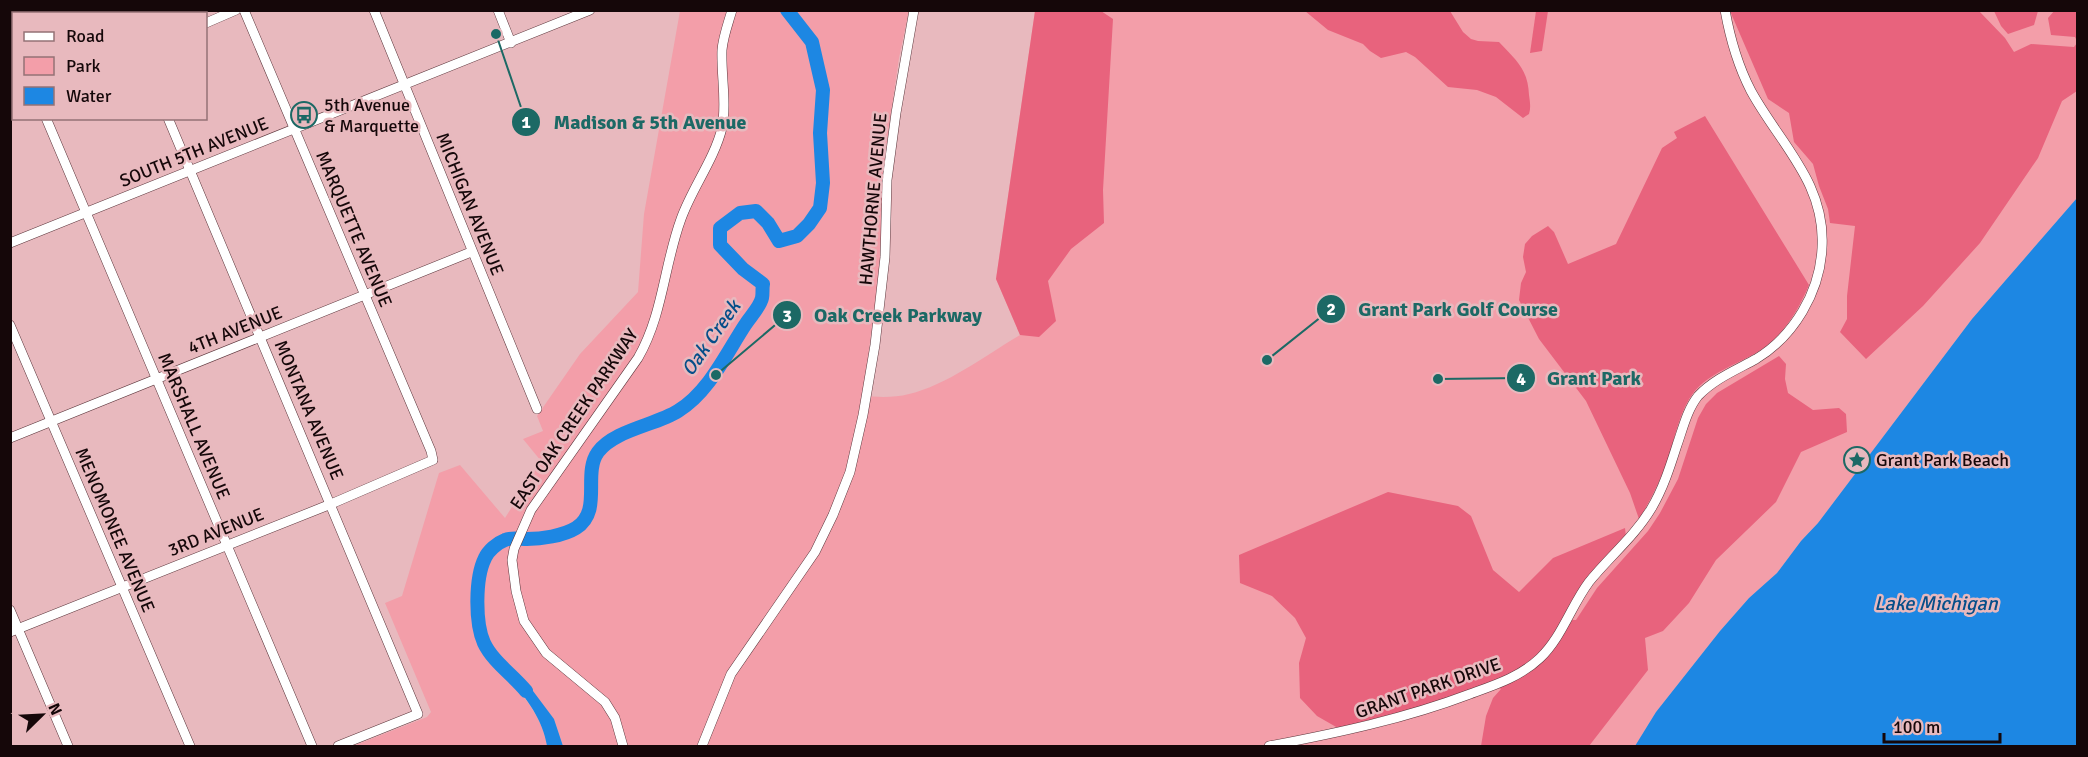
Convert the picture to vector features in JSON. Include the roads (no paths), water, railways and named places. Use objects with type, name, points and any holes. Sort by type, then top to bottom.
[{"type":"street","points":[[207,23],[236,10]]},
{"type":"street","name":"MARQUETTE AVENUE","points":[[244,10],[433,460]]},
{"type":"street","name":"MICHIGAN AVENUE","points":[[374,10],[537,409]]},
{"type":"street","points":[[498,10],[511,42]]},
{"type":"street","name":"SOUTH 5TH AVENUE","points":[[10,243],[590,10]]},
{"type":"street","name":"EAST OAK CREEK PARKWAY","points":[[623,747],[615,718],[605,702],[546,653],[524,621],[513,576],[514,549],[522,527],[549,483],[638,358],[651,334],[679,225],[687,203],[714,151],[722,128],[722,48],[732,10]]},
{"type":"street","name":"HAWTHORNE AVENUE","points":[[702,747],[731,675],[815,552],[850,472],[864,415],[875,345],[885,257],[887,180],[914,10]]},
{"type":"street","name":"GRANT PARK DRIVE","points":[[1269,747],[1357,730],[1408,716],[1504,681],[1530,667],[1552,642],[1590,581],[1643,521],[1664,484],[1691,406],[1711,384],[1758,358],[1775,345],[1793,325],[1807,304],[1815,286],[1822,248],[1817,202],[1804,172],[1751,90],[1735,51],[1725,10]]},
{"type":"street","name":"MARSHALL AVENUE","points":[[47,120],[312,747]]},
{"type":"street","name":"MONTANA AVENUE","points":[[169,120],[418,714],[338,747]]},
{"type":"street","name":"4TH AVENUE","points":[[10,438],[471,252]]},
{"type":"street","name":"MENOMONEE AVENUE","points":[[10,325],[190,747]]},
{"type":"street","name":"3RD AVENUE","points":[[15,631],[331,504],[433,460]]},
{"type":"street","points":[[10,610],[15,631],[69,747]]},
{"type":"water","name":"Lake Michigan","points":[[2077,198],[2077,746],[1635,746],[1656,712],[1720,631],[1749,598],[1777,573],[1818,523],[1972,319]]},
{"type":"water","points":[[516,677],[527,683],[554,719],[563,746],[547,746],[538,719],[510,679]]},
{"type":"waterway","name":"Oak Creek","points":[[526,691],[488,650],[481,634],[478,588],[486,555],[496,545],[507,539],[545,538],[576,528],[589,512],[594,461],[605,444],[678,411],[699,394],[716,372],[759,305],[763,284],[743,269],[720,245],[720,228],[740,213],[756,211],[768,223],[779,241],[797,236],[820,208],[823,183],[820,133],[823,90],[812,42],[787,10]]},
{"type":"place","name":"Madison & 5th Avenue","points":[[496,34]]},
{"type":"place","name":"5th Avenue & Marquette","points":[[304,115]]},
{"type":"place","name":"Grant Park Golf Course","points":[[1267,360]]},
{"type":"place","name":"Oak Creek Parkway","points":[[716,375]]},
{"type":"place","name":"Grant Park","points":[[1438,379]]},
{"type":"place","name":"Grant Park Beach","points":[[1857,460]]}]
